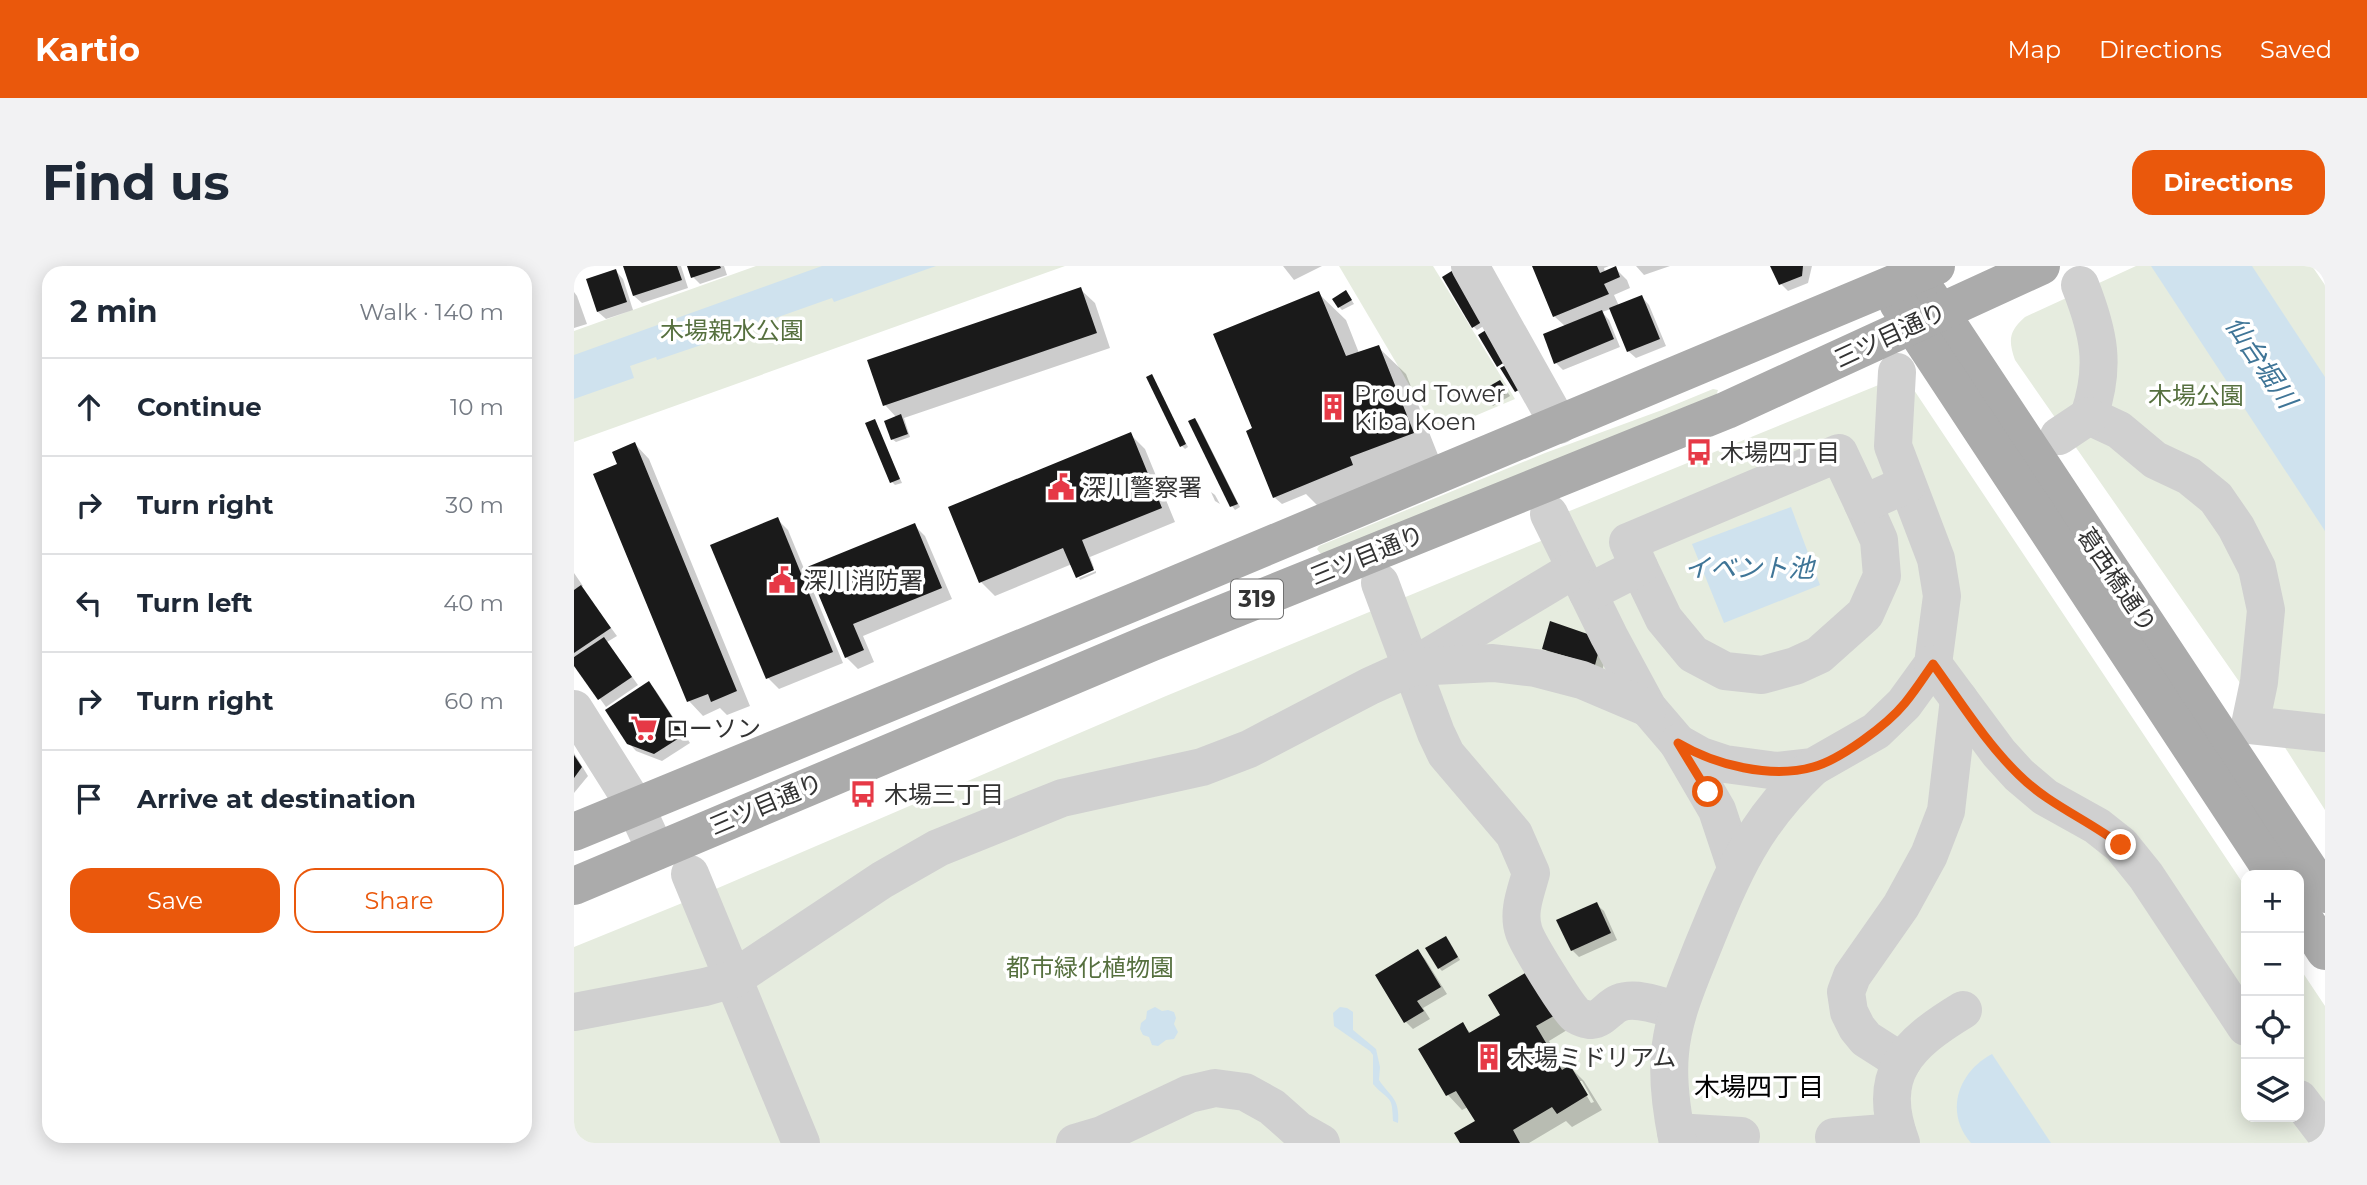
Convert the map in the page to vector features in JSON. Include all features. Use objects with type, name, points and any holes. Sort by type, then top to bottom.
[{"type":"main road","name":"三ツ目通り","points":[[574,886],[1150,643],[1727,410],[2041,266]]},
{"type":"main road","name":"三ツ目通り","points":[[574,832],[1559,425],[1904,272]]},
{"type":"main road","name":"葛西橋通り","points":[[1904,272],[1926,319],[2272,870]]},
{"type":"main road","name":"葛西橋通り","points":[[1926,319],[2325,894]]},
{"type":"main road","points":[[2304,919],[2325,951]]},
{"type":"street","points":[[1470,266],[1559,425]]},
{"type":"street","points":[[2080,285],[2093,319],[2100,362],[2095,397],[2074,426],[2119,430],[2155,460],[2189,476],[2216,498],[2236,527],[2257,568],[2266,610],[2259,682],[2250,725],[2325,733]]},
{"type":"street","points":[[1741,1136],[1677,1137],[1670,1098],[1670,1053],[1678,1011],[1736,867],[1755,833],[1785,794],[1814,767],[1876,732],[1904,704],[1933,664],[1942,596],[1936,559],[1893,446],[1897,372]]},
{"type":"street","points":[[1839,453],[1863,504],[1879,540],[1882,576],[1865,614],[1819,655],[1795,666],[1762,675],[1725,671],[1693,654],[1664,619],[1628,542],[1839,453]]},
{"type":"street","points":[[1863,504],[1907,484]]},
{"type":"street","points":[[1549,514],[1648,708],[1678,743],[1717,810],[1736,867]]},
{"type":"street","points":[[574,1012],[705,987],[733,979],[882,880],[938,848],[1062,798],[1202,766],[1249,750],[1370,686],[1581,581],[1639,566]]},
{"type":"street","points":[[1380,583],[1446,754],[1514,834],[1531,873],[1521,906],[1523,931],[1577,1016],[1590,1020],[1602,1016],[1618,1003],[1630,985],[1649,1003],[1678,1011]]},
{"type":"street","points":[[1412,667],[1493,663],[1536,668],[1582,680],[1648,708]]},
{"type":"street","points":[[1933,664],[2019,775],[2045,797],[2097,826],[2121,845],[2146,876],[2241,1019]]},
{"type":"street","points":[[1902,1062],[1866,1039],[1857,1028],[1849,1012],[1846,992],[1852,976],[1901,905],[1923,865],[1947,811],[1959,699]]},
{"type":"street","points":[[574,709],[635,806],[656,851]]},
{"type":"street","points":[[1678,743],[1701,757],[1725,764],[1777,771],[1814,767]]},
{"type":"street","points":[[690,874],[801,1143]]},
{"type":"street","points":[[1834,1137],[1899,1137],[1892,1119],[1892,1092],[1902,1062],[1914,1044],[1963,1010]]},
{"type":"street","points":[[1075,1143],[1102,1135],[1189,1094],[1215,1088],[1245,1092],[1272,1107],[1298,1129],[1321,1143]]},
{"type":"street","points":[[2304,1106],[2325,1133]]},
{"type":"green space","name":"木場親水公園","points":[[756,266],[1065,266],[574,442],[574,331]]},
{"type":"green space","points":[[1339,266],[1433,266],[1515,399],[1437,432]]},
{"type":"green space","name":"木場公園","points":[[2136,266],[2312,266],[2325,285],[2325,810],[2284,746],[2015,360],[2011,336],[2025,317]]},
{"type":"green space","name":"都市緑化植物園","points":[[1881,384],[1912,387],[2241,880],[2241,1122],[2304,1122],[2304,974],[2325,1006],[2325,1143],[574,1143],[574,947],[1166,696],[1553,536],[1550,519]]},
{"type":"green space","points":[[1713,389],[1718,390],[1716,396],[1326,554],[1317,549],[1545,453]]},
{"type":"water","points":[[822,266],[936,266],[834,302],[832,298],[753,326],[751,320],[708,335],[710,342],[630,366],[634,378],[574,399],[574,355]]},
{"type":"water","name":"仙台堀川","points":[[2151,266],[2252,266],[2325,377],[2325,531]]},
{"type":"water","name":"イベント池","points":[[1791,507],[1820,585],[1724,623],[1692,544]]},
{"type":"water","points":[[1155,1007],[1174,1012],[1174,1024],[1178,1032],[1174,1039],[1166,1040],[1158,1046],[1152,1045],[1149,1037],[1143,1035],[1140,1029],[1147,1011]]},
{"type":"water","points":[[1340,1007],[1353,1012],[1353,1030],[1376,1049],[1380,1067],[1379,1080],[1396,1103],[1398,1123],[1393,1121],[1389,1099],[1373,1084],[1373,1055],[1334,1026],[1333,1013]]},
{"type":"water","points":[[1992,1054],[2051,1143],[1971,1143],[1963,1131],[1957,1106],[1963,1082],[1980,1062]]},
{"type":"building","points":[[623,266],[677,266],[682,280],[633,296]]},
{"type":"building","points":[[687,266],[720,266],[721,268],[691,278]]},
{"type":"building","points":[[1532,266],[1597,266],[1600,273],[1616,266],[1620,277],[1604,284],[1609,294],[1553,317]]},
{"type":"building","points":[[1770,266],[1803,266],[1802,276],[1779,285]]},
{"type":"building","points":[[616,269],[627,302],[597,312],[586,279]]},
{"type":"building","points":[[1455,269],[1485,320],[1472,328],[1442,277]]},
{"type":"building","points":[[1081,287],[1097,333],[883,406],[867,360]]},
{"type":"building","points":[[1346,290],[1352,300],[1338,308],[1332,299]]},
{"type":"building","points":[[1319,291],[1346,356],[1379,345],[1414,433],[1350,457],[1353,465],[1273,498],[1246,431],[1252,428],[1213,334]]},
{"type":"building","points":[[1642,295],[1660,339],[1627,352],[1609,308]]},
{"type":"building","points":[[1602,310],[1614,339],[1554,364],[1543,334]]},
{"type":"building","points":[[1489,328],[1508,360],[1497,367],[1478,335]]},
{"type":"building","points":[[1510,363],[1524,387],[1515,392],[1500,368]]},
{"type":"building","points":[[1152,374],[1186,444],[1180,447],[1146,377]]},
{"type":"building","points":[[1500,380],[1508,392],[1488,404],[1481,391]]},
{"type":"building","points":[[901,414],[908,434],[891,440],[884,421]]},
{"type":"building","points":[[1195,418],[1238,504],[1230,507],[1188,421]]},
{"type":"building","points":[[875,419],[900,479],[890,483],[865,423]]},
{"type":"building","points":[[1131,432],[1162,508],[1082,540],[1094,570],[1076,578],[1063,548],[979,583],[948,507]]},
{"type":"building","points":[[635,442],[737,691],[711,702],[708,694],[687,702],[593,474],[617,464],[612,452]]},
{"type":"building","points":[[778,517],[833,652],[766,679],[710,545]]},
{"type":"building","points":[[915,523],[942,588],[853,624],[864,650],[845,658],[807,567]]},
{"type":"building","points":[[581,585],[611,628],[574,653],[574,590]]},
{"type":"building","points":[[1550,621],[1602,639],[1595,665],[1542,649]]},
{"type":"building","points":[[604,637],[632,677],[598,700],[574,666],[574,657]]},
{"type":"building","points":[[649,681],[684,735],[654,754],[627,744],[605,710]]},
{"type":"building","points":[[574,755],[582,767],[574,778]]},
{"type":"building","points":[[1597,902],[1611,933],[1571,951],[1556,920]]},
{"type":"building","points":[[1446,936],[1458,957],[1438,969],[1425,948]]},
{"type":"building","points":[[1418,949],[1441,987],[1417,1001],[1424,1011],[1404,1023],[1375,975]]},
{"type":"building","name":"木場ミドリアム","points":[[1532,969],[1559,1013],[1536,1026],[1562,1070],[1570,1065],[1588,1095],[1557,1114],[1552,1107],[1513,1130],[1520,1143],[1460,1143],[1454,1133],[1475,1121],[1456,1091],[1446,1096],[1418,1049],[1463,1022],[1469,1033],[1500,1015],[1488,995]]},
{"type":"place","name":"Proud Tower Kiba Koen","points":[[1333,407]]},
{"type":"place","name":"木場四丁目","points":[[1699,452]]},
{"type":"place","name":"深川警察署","points":[[1061,487]]},
{"type":"place","name":"深川消防署","points":[[782,580]]},
{"type":"place","name":"ローソン","points":[[644,728]]},
{"type":"place","name":"木場三丁目","points":[[863,794]]},
{"type":"place","name":"木場ミドリアム","points":[[1489,1057]]},
{"type":"district","name":"木場四丁目","points":[[1759,1087]]},
{"type":"route","points":[[1708,792],[1678,743],[1701,757],[1725,764],[1777,771],[1814,767],[1876,732],[1904,704],[1933,664],[2019,775],[2045,797],[2097,826],[2121,845]]}]
